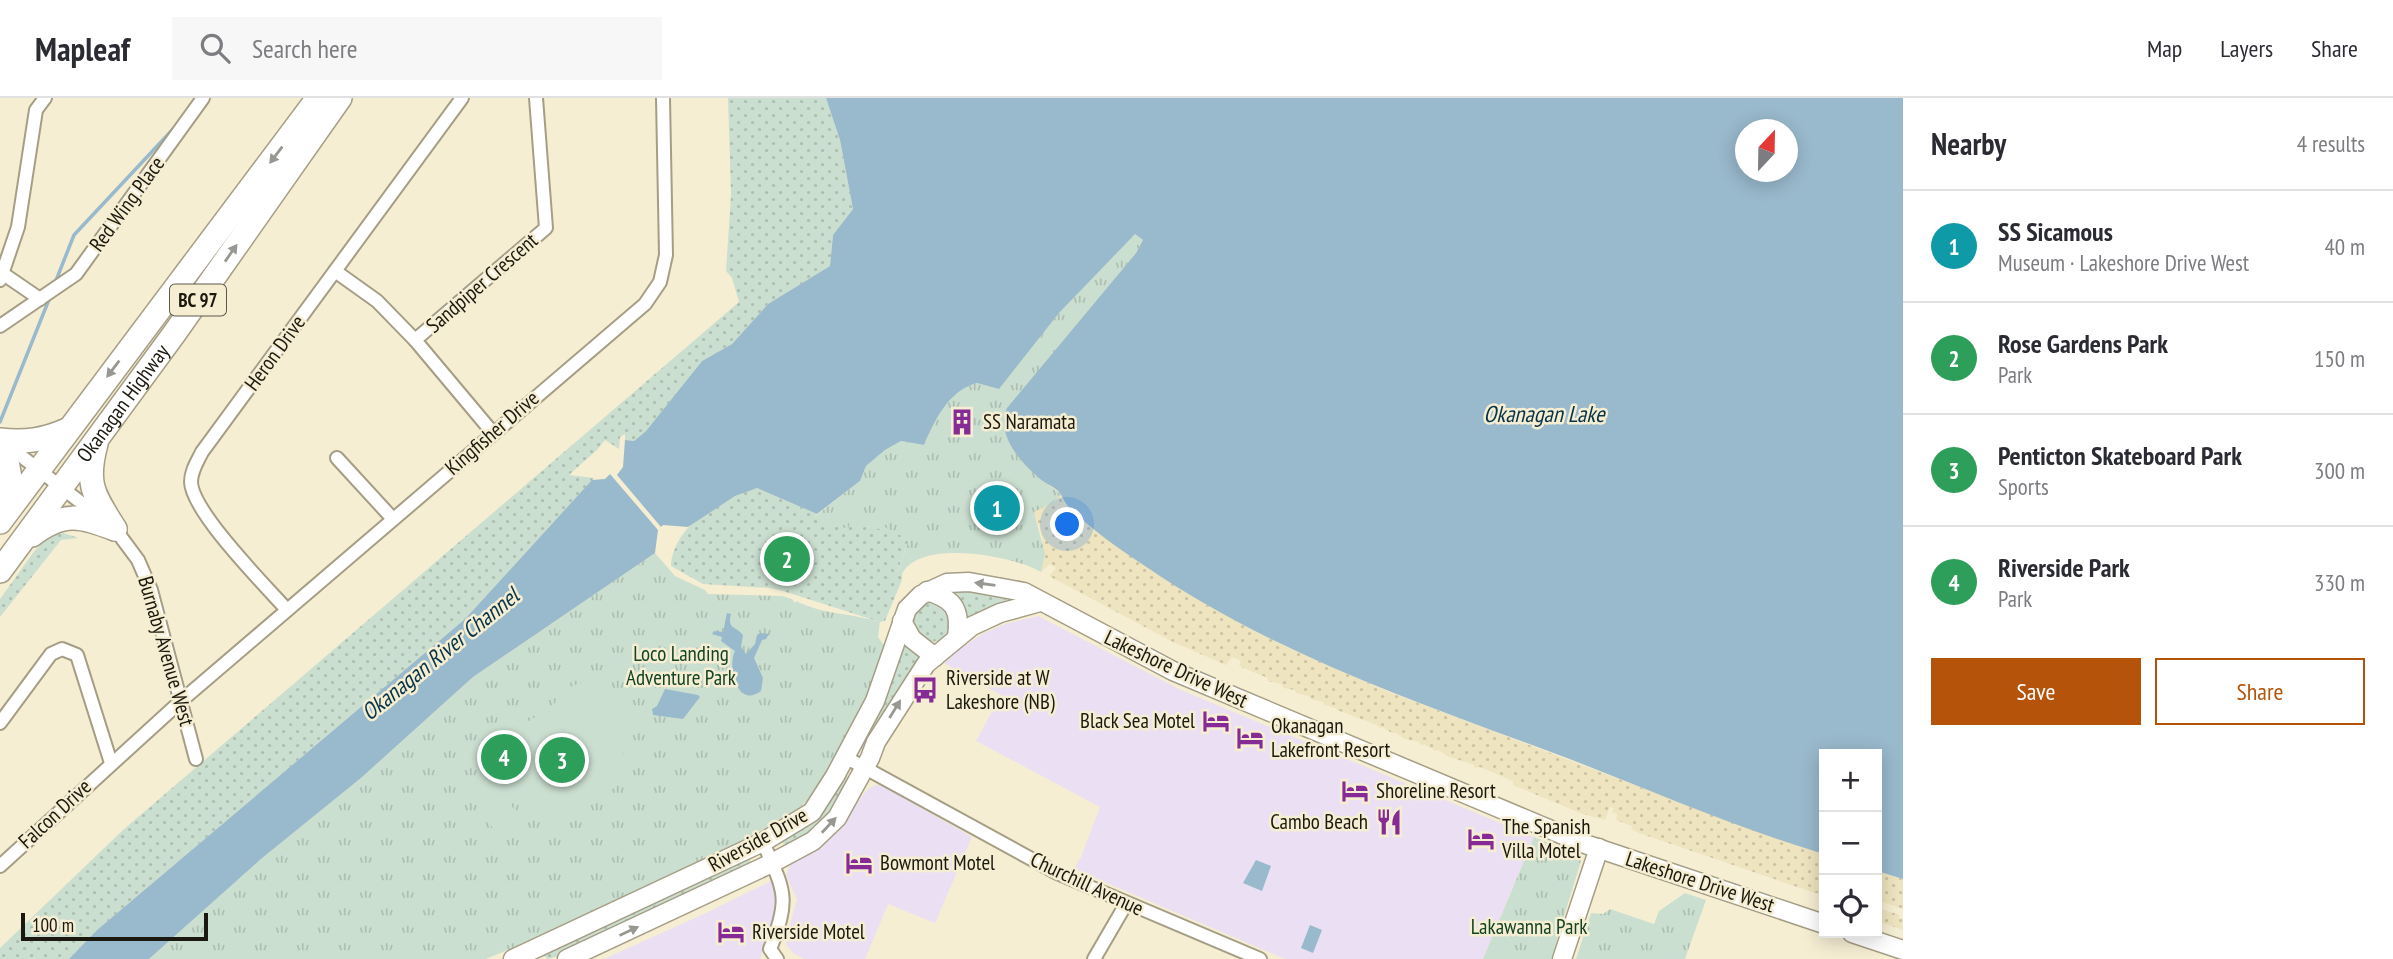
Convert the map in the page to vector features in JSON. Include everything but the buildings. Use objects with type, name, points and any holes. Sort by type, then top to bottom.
[{"type":"highway","name":"Okanagan Highway","points":[[5,516],[318,98]]},
{"type":"highway","name":"Okanagan Highway","points":[[0,571],[340,98]]},
{"type":"highway","points":[[5,516],[12,492],[0,440],[19,443],[36,441],[67,430]]},
{"type":"highway","points":[[98,438],[91,465],[91,484],[98,502],[115,529]]},
{"type":"highway","points":[[21,543],[44,526],[65,517],[85,517],[115,529]]},
{"type":"street","points":[[40,299],[1,276],[18,227],[36,110],[45,98]]},
{"type":"street","name":"Red Wing Place","points":[[0,326],[76,274],[203,98]]},
{"type":"street","name":"Heron Drive","points":[[287,610],[202,510],[191,486],[192,472],[202,452],[462,98]]},
{"type":"street","name":"Sandpiper Crescent","points":[[415,340],[546,228],[536,98]]},
{"type":"street","name":"Kingfisher Drive","points":[[181,701],[645,304],[660,282],[666,255],[663,98]]},
{"type":"street","points":[[335,271],[377,301],[415,340],[493,433]]},
{"type":"street","name":"Burnaby Avenue West","points":[[0,440],[115,529],[138,560],[151,590],[196,759]]},
{"type":"street","points":[[337,458],[393,519]]},
{"type":"street","name":"Lakeshore Drive West","points":[[927,591],[947,583],[969,582],[1024,592],[1173,671],[1599,848],[1819,922]]},
{"type":"street","points":[[957,637],[959,618],[955,607],[944,597],[927,591],[910,605],[902,621],[912,639],[935,657],[957,637],[985,620],[1040,602]]},
{"type":"street","name":"Riverside Drive","points":[[513,959],[763,842],[812,812],[822,799],[867,717],[884,679],[902,621]]},
{"type":"street","name":"Falcon Drive","points":[[0,723],[51,654],[62,649],[77,655],[111,763]]},
{"type":"street","name":"Riverside Drive","points":[[567,959],[772,863],[813,841],[829,828],[900,701],[926,664],[935,657]]},
{"type":"street","name":"Falcon Drive","points":[[0,866],[181,701]]},
{"type":"street","name":"Churchill Avenue","points":[[845,757],[1057,873],[1260,959]]},
{"type":"street","points":[[763,842],[783,887],[781,922],[770,949],[777,959]]},
{"type":"street","points":[[1562,959],[1599,848]]},
{"type":"street","points":[[1094,959],[1126,904]]},
{"type":"street","points":[[1867,938],[1903,950]]},
{"type":"shaded area","points":[[1038,616],[1181,690],[1534,837],[1483,959],[1285,959],[1074,869],[1100,807],[976,741],[1001,695],[944,663],[984,633],[1005,624]]},
{"type":"shaded area","points":[[877,785],[972,837],[935,923],[888,904],[865,959],[804,959],[793,953],[786,940],[797,899],[786,875],[791,862],[849,812],[869,788]]},
{"type":"shaded area","points":[[771,881],[779,898],[777,913],[760,959],[604,959],[708,912]]},
{"type":"green space","points":[[728,98],[826,98],[840,140],[853,209],[833,235],[830,266],[768,304],[732,344],[702,361],[646,431],[634,441],[625,440],[625,434],[620,437],[619,449],[605,440],[569,475],[594,478],[465,619],[97,930],[69,959],[0,959],[0,948],[123,830],[739,302],[732,278],[726,271],[731,194]]},
{"type":"green space","points":[[1134,233],[1143,240],[1136,253],[1008,408],[1005,418],[1007,437],[1018,456],[1040,479],[1061,495],[1034,512],[1045,554],[1041,572],[1010,560],[947,553],[928,556],[912,563],[902,574],[897,573],[909,540],[885,527],[881,529],[850,523],[848,529],[813,518],[860,481],[866,466],[885,450],[901,441],[924,445],[938,417],[958,393],[977,383],[999,389],[1059,313]]},
{"type":"green space","points":[[757,488],[817,514],[814,517],[848,529],[849,522],[881,529],[885,526],[909,540],[897,572],[902,574],[902,580],[885,621],[880,622],[769,588],[703,584],[671,566],[677,545],[690,526],[731,498]]},
{"type":"green space","points":[[63,533],[79,538],[61,540],[0,617],[0,599],[33,553],[46,538]]},
{"type":"green space","name":"Loco Landing Adventure Park","points":[[655,553],[675,576],[708,594],[782,596],[817,609],[880,622],[878,637],[888,651],[857,724],[830,763],[812,796],[797,810],[729,848],[486,959],[149,959],[261,859],[361,778],[473,677]]},
{"type":"green space","points":[[955,589],[987,593],[1008,600],[968,621],[965,606],[952,591]]},
{"type":"green space","points":[[927,599],[947,605],[951,632],[940,641],[926,642],[910,624],[920,602]]},
{"type":"green space","points":[[901,640],[915,653],[923,656],[865,750],[859,749]]},
{"type":"green space","points":[[583,682],[588,689],[621,710],[627,717],[630,735],[624,742],[623,750],[628,767],[625,770],[630,777],[575,815],[571,810],[546,828],[493,752],[495,745],[562,698],[565,689]]},
{"type":"green space","points":[[844,774],[850,779],[843,795],[820,828],[789,845],[783,844],[781,838]]},
{"type":"green space","points":[[491,777],[518,815],[495,831],[468,793]]},
{"type":"green space","name":"Lakawanna Park","points":[[1534,837],[1572,852],[1580,857],[1581,861],[1551,959],[1483,959]]},
{"type":"green space","points":[[750,856],[750,864],[563,955],[548,959],[543,955],[544,952]]},
{"type":"green space","name":"Lakawanna Park","points":[[1685,893],[1706,900],[1685,959],[1576,959],[1591,913],[1603,914],[1610,909],[1654,924],[1659,911]]},
{"type":"sand","points":[[993,415],[1061,495],[1068,507],[1087,523],[1207,605],[1289,648],[1389,692],[1819,852],[1819,893],[1639,833],[1631,829],[1632,826],[1616,820],[1617,814],[1612,812],[1614,808],[1610,807],[1605,820],[1580,813],[1513,785],[1513,781],[1480,767],[1475,768],[1474,765],[1435,751],[1424,744],[1422,746],[1419,742],[1405,739],[1382,727],[1324,705],[1323,702],[1310,699],[1309,696],[1296,693],[1295,690],[1284,688],[1281,684],[1268,681],[1268,678],[1239,666],[1241,661],[1232,657],[1226,665],[1173,642],[1049,576],[1056,568],[1050,564],[1041,572],[1043,541],[1033,511],[1057,500]]},
{"type":"sand","points":[[1882,873],[1903,879],[1903,909],[1882,902]]},
{"type":"sand","points":[[1882,910],[1900,915],[1899,918],[1903,919],[1903,930],[1882,923]]},
{"type":"water","name":"Okanagan Lake","points":[[826,98],[1903,98],[1903,879],[1882,873],[1882,749],[1819,749],[1819,852],[1727,821],[1350,675],[1245,626],[1194,597],[1125,553],[1087,524],[1068,506],[1058,491],[1025,465],[1007,438],[1004,418],[1007,408],[1136,253],[1143,240],[1135,234],[1059,313],[999,389],[977,383],[958,393],[938,417],[924,445],[901,441],[885,450],[866,466],[860,481],[817,514],[757,488],[735,496],[688,527],[661,527],[617,475],[623,467],[625,440],[634,441],[646,431],[702,361],[732,344],[768,304],[830,266],[833,235],[853,209],[840,140]]},
{"type":"water","name":"Okanagan River Channel","points":[[610,474],[658,530],[655,553],[473,677],[361,778],[261,859],[149,959],[69,959],[97,930],[465,619],[592,480],[605,479]]},
{"type":"water","points":[[727,613],[731,614],[731,625],[743,635],[741,647],[746,654],[755,644],[757,635],[769,634],[762,640],[754,658],[763,678],[761,691],[753,695],[746,695],[736,684],[732,667],[735,651],[721,641],[722,637],[712,634],[714,631],[723,632]]},
{"type":"water","points":[[665,689],[700,697],[683,719],[653,715],[652,709],[657,706]]},
{"type":"water","points":[[1256,860],[1271,866],[1262,891],[1243,883]]},
{"type":"water","points":[[1310,925],[1322,930],[1313,953],[1301,948]]},
{"type":"waterway","points":[[55,283],[74,235],[175,127]]},
{"type":"waterway","points":[[0,422],[50,297]]},
{"type":"place","name":"SS Naramata","points":[[962,422]]},
{"type":"place","name":"SS Sicamous","points":[[997,508]]},
{"type":"place","name":"Rose Gardens Park","points":[[787,559]]},
{"type":"place","name":"Riverside at W Lakeshore (NB)","points":[[925,690]]},
{"type":"place","name":"Black Sea Motel","points":[[1216,721]]},
{"type":"place","name":"Okanagan Lakefront Resort","points":[[1250,738]]},
{"type":"place","name":"Riverside Park","points":[[504,757]]},
{"type":"place","name":"Penticton Skateboard Park","points":[[562,760]]},
{"type":"place","name":"Shoreline Resort","points":[[1355,791]]},
{"type":"place","name":"Cambo Beach","points":[[1389,822]]},
{"type":"place","name":"The Spanish Villa Motel","points":[[1481,839]]},
{"type":"place","name":"Bowmont Motel","points":[[859,863]]},
{"type":"place","name":"Riverside Motel","points":[[731,932]]}]
